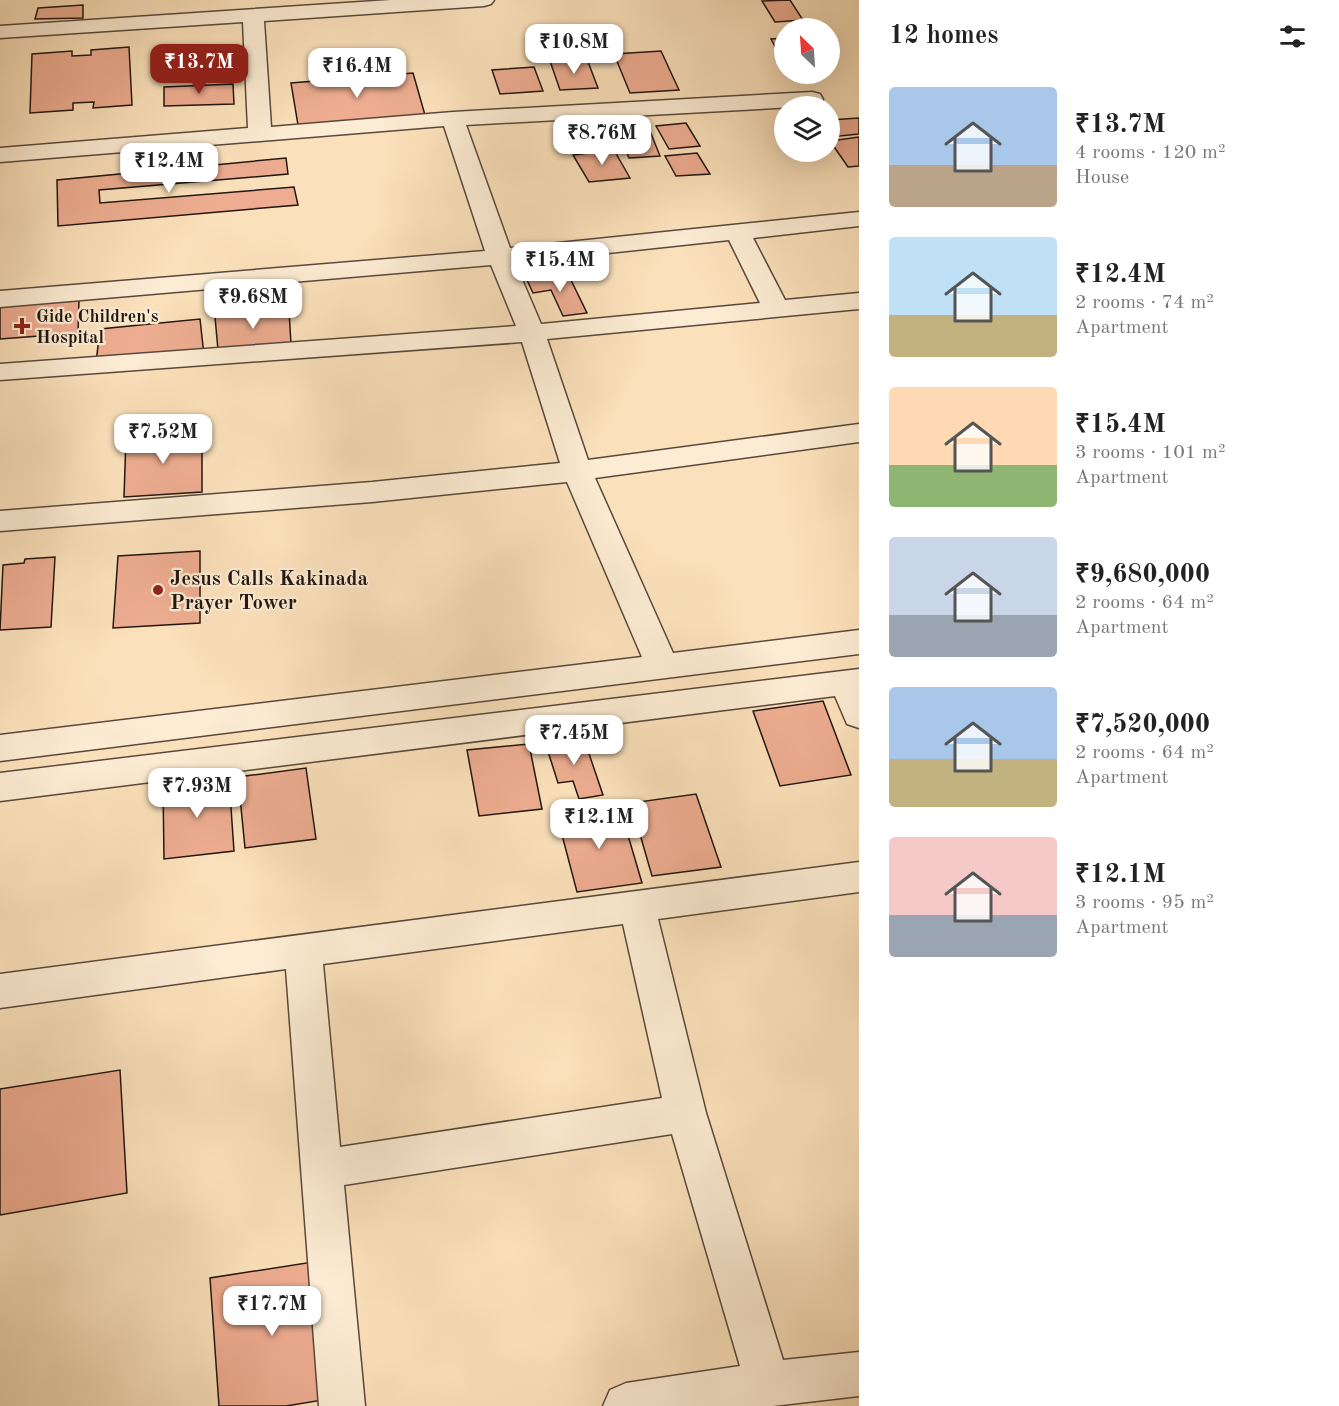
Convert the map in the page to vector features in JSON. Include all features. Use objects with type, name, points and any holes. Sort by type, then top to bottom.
[{"type":"street","points":[[0,32],[484,0]]},
{"type":"street","points":[[253,14],[260,134]]},
{"type":"street","points":[[0,155],[453,119],[774,101]]},
{"type":"street","points":[[453,119],[501,257],[532,333],[577,471],[663,667]]},
{"type":"street","points":[[0,299],[501,257],[859,219]]},
{"type":"street","points":[[737,231],[775,308]]},
{"type":"street","points":[[0,372],[532,333],[859,301]]},
{"type":"street","points":[[0,521],[372,492],[577,471],[859,433]]},
{"type":"street","points":[[0,748],[859,642]]},
{"type":"street","points":[[0,787],[853,682],[859,715]]},
{"type":"street","points":[[0,991],[303,953],[859,877]]},
{"type":"street","points":[[636,907],[686,1113],[749,1393]]},
{"type":"street","points":[[303,953],[342,1406]]},
{"type":"street","points":[[323,1169],[686,1113]]},
{"type":"street","points":[[626,1406],[749,1393],[859,1374]]},
{"type":"building","points":[[790,0],[802,18],[774,18],[774,20],[762,1]]},
{"type":"building","points":[[83,5],[83,18],[35,19],[38,8]]},
{"type":"building","points":[[129,47],[132,105],[93,108],[94,102],[73,103],[73,110],[30,113],[32,54],[72,51],[72,56],[91,55],[91,50]]},
{"type":"building","points":[[212,51],[213,77],[161,81],[160,56]]},
{"type":"building","points":[[661,51],[679,90],[630,93],[614,54]]},
{"type":"building","points":[[587,59],[598,88],[560,90],[550,61]]},
{"type":"building","points":[[534,67],[543,91],[500,94],[492,70]]},
{"type":"building","points":[[413,73],[425,115],[298,125],[291,83]]},
{"type":"building","points":[[233,84],[234,104],[164,106],[164,87]]},
{"type":"building","points":[[859,118],[859,134],[840,136],[840,119]]},
{"type":"building","points":[[686,123],[700,146],[669,149],[656,126]]},
{"type":"building","points":[[650,131],[660,156],[629,158],[619,134]]},
{"type":"building","points":[[859,137],[859,166],[848,167],[840,155],[840,140]]},
{"type":"building","points":[[614,150],[630,178],[589,182],[573,155]]},
{"type":"building","points":[[697,153],[710,174],[676,176],[665,156]]},
{"type":"building","points":[[286,158],[288,174],[99,190],[100,203],[294,187],[298,205],[58,226],[57,180]]},
{"type":"building","points":[[568,274],[587,313],[563,316],[551,290],[533,293],[527,280]]},
{"type":"building","points":[[79,299],[78,333],[0,339],[0,305]]},
{"type":"building","points":[[289,311],[291,344],[218,350],[215,317]]},
{"type":"building","points":[[200,319],[204,355],[96,363],[100,329]]},
{"type":"building","points":[[202,434],[202,492],[124,497],[126,438]]},
{"type":"building","name":"Jesus Calls Kakinada Prayer Tower","points":[[200,551],[200,623],[113,628],[118,556]]},
{"type":"building","points":[[55,557],[51,627],[0,630],[3,565],[24,563],[25,559]]},
{"type":"building","points":[[823,701],[851,775],[780,786],[753,711]]},
{"type":"building","points":[[583,736],[603,795],[579,799],[573,781],[558,783],[545,742]]},
{"type":"building","points":[[529,744],[542,809],[479,816],[467,750]]},
{"type":"building","points":[[306,768],[316,839],[245,848],[238,777]]},
{"type":"building","points":[[229,779],[234,851],[164,859],[163,786]]},
{"type":"building","points":[[696,794],[721,867],[652,876],[631,803]]},
{"type":"building","points":[[620,808],[642,883],[577,892],[557,816]]},
{"type":"building","points":[[120,1070],[127,1193],[0,1215],[0,1089]]},
{"type":"building","points":[[319,1261],[335,1398],[286,1406],[219,1406],[210,1278]]},
{"type":"place","name":"Gide Children's Hospital","points":[[22,326]]},
{"type":"place","name":"Jesus Calls Kakinada Prayer Tower","points":[[158,590]]}]
